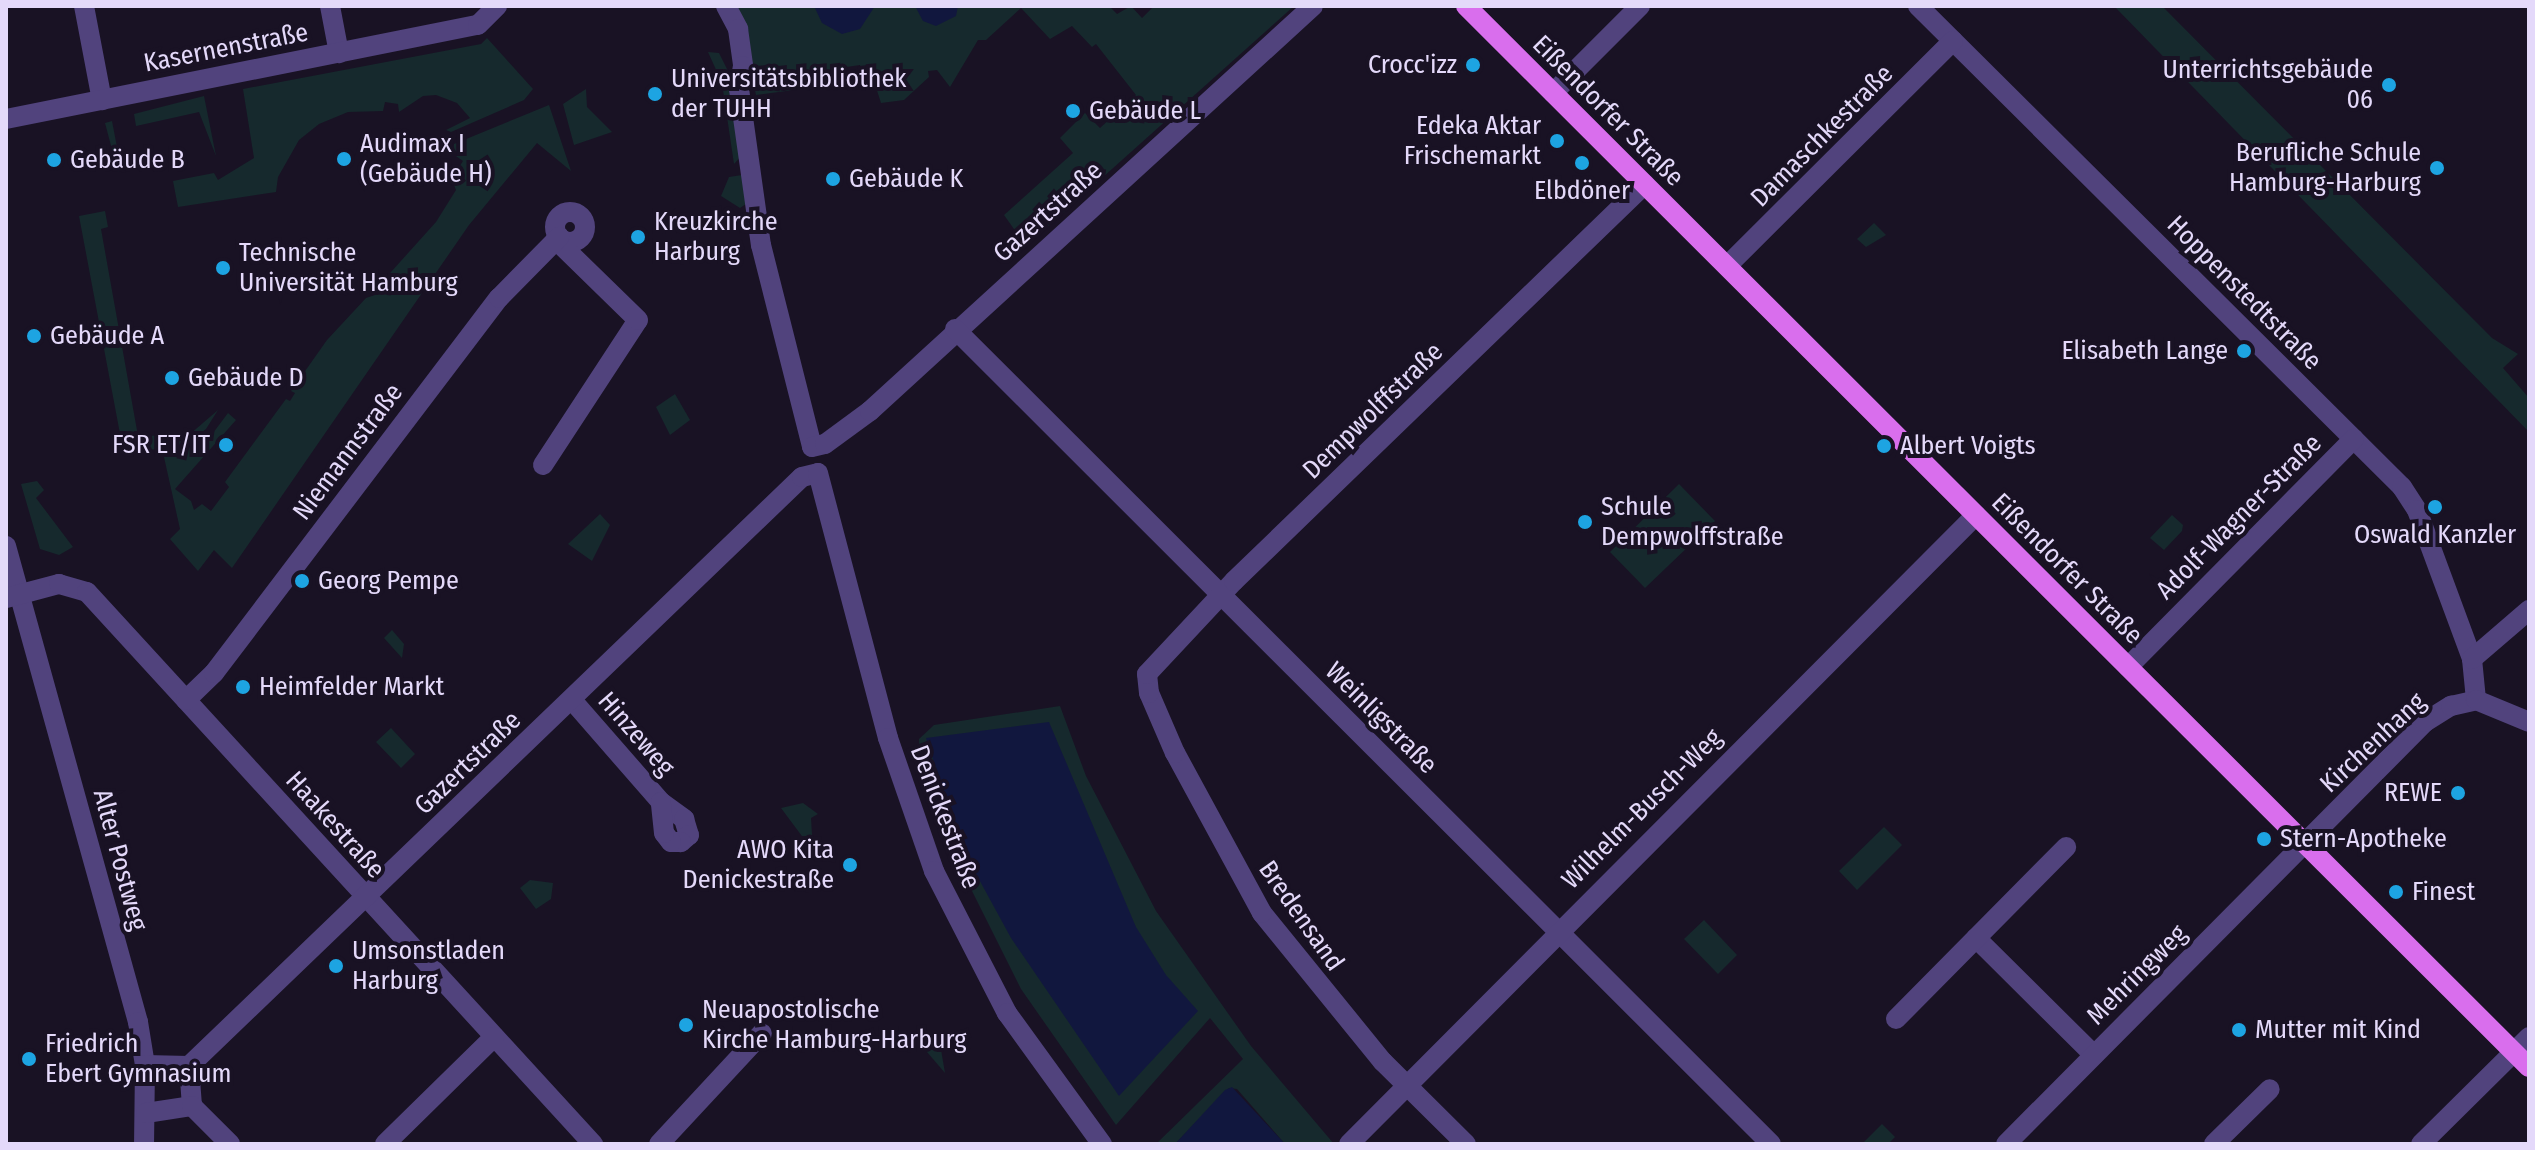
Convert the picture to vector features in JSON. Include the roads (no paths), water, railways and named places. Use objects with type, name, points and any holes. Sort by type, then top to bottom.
[{"type":"main road","name":"Eißendorfer Straße","points":[[1466,6],[2305,843],[2524,1052]]},
{"type":"street","points":[[84,6],[102,100]]},
{"type":"street","points":[[330,6],[339,53]]},
{"type":"street","name":"Kasernenstraße","points":[[6,119],[478,25],[497,6]]},
{"type":"street","name":"Gazertstraße","points":[[726,6],[738,29],[743,66],[739,89],[761,245],[812,447],[825,444],[870,411],[955,329],[1313,6]]},
{"type":"street","points":[[1553,93],[1640,6]]},
{"type":"street","name":"Hoppenstedtstraße","points":[[1918,6],[2402,487],[2417,510],[2472,659],[2476,700]]},
{"type":"street","name":"Damaschkestraße","points":[[1727,266],[1953,41]]},
{"type":"street","name":"Dempwolffstraße","points":[[1146,682],[1152,666],[1221,596],[1645,184]]},
{"type":"street","name":"Niemannstraße","points":[[186,700],[214,673],[499,298],[557,239],[638,320],[543,465]]},
{"type":"street","name":"Weinligstraße","points":[[955,329],[1558,930],[1762,1141]]},
{"type":"street","name":"Adolf-Wagner-Straße","points":[[2128,667],[2354,439]]},
{"type":"street","name":"Gazertstraße","points":[[189,1066],[802,477],[818,473]]},
{"type":"street","name":"Denickestraße","points":[[818,473],[888,738],[934,871],[1007,1013],[1102,1144]]},
{"type":"street","name":"Wilhelm-Busch-Weg","points":[[1349,1144],[1558,930],[1976,515]]},
{"type":"street","name":"Alter Postweg","points":[[6,546],[13,596],[138,1022],[145,1065],[144,1144]]},
{"type":"street","name":"Haakestraße","points":[[13,596],[59,584],[87,592],[593,1144]]},
{"type":"street","points":[[2472,659],[2529,610]]},
{"type":"street","name":"Bredensand","points":[[1146,682],[1209,824],[1262,913],[1326,996],[1407,1087],[1466,1144]]},
{"type":"street","name":"Hinzeweg","points":[[572,700],[661,802]]},
{"type":"street","points":[[2476,700],[2529,722]]},
{"type":"street","name":"Kirchenhang","points":[[2305,843],[2425,722],[2451,706],[2476,700]]},
{"type":"street","name":"Mehringweg","points":[[2006,1144],[2305,843]]},
{"type":"street","points":[[1896,1019],[2066,847]]},
{"type":"street","points":[[1976,938],[2094,1055]]},
{"type":"street","points":[[659,1144],[762,1033]]},
{"type":"street","points":[[385,1144],[494,1037]]},
{"type":"street","points":[[2421,1144],[2524,1052]]},
{"type":"street","points":[[145,1065],[189,1066],[192,1106],[230,1144]]},
{"type":"street","points":[[2214,1144],[2270,1089]]},
{"type":"street","points":[[146,1113],[192,1106]]},
{"type":"place","name":"Crocc'izz","points":[[1473,65]]},
{"type":"place","name":"Unterrichtsgebäude 06","points":[[2389,85]]},
{"type":"place","name":"Universitätsbibliothek der TUHH","points":[[655,94]]},
{"type":"place","name":"Gebäude L","points":[[1073,111]]},
{"type":"place","name":"Edeka Aktar Frischemarkt","points":[[1557,141]]},
{"type":"place","name":"Audimax I (Gebäude H)","points":[[344,159]]},
{"type":"place","name":"Gebäude B","points":[[54,160]]},
{"type":"place","name":"Elbdöner","points":[[1582,163]]},
{"type":"place","name":"Berufliche Schule Hamburg-Harburg","points":[[2437,168]]},
{"type":"place","name":"Gebäude K","points":[[833,179]]},
{"type":"place","name":"Kreuzkirche Harburg","points":[[638,237]]},
{"type":"place","name":"Technische Universität Hamburg","points":[[223,268]]},
{"type":"place","name":"Gebäude A","points":[[34,336]]},
{"type":"place","name":"Elisabeth Lange","points":[[2244,351]]},
{"type":"place","name":"Gebäude D","points":[[172,378]]},
{"type":"place","name":"FSR ET/IT","points":[[226,445]]},
{"type":"place","name":"Albert Voigts","points":[[1884,446]]},
{"type":"place","name":"Oswald Kanzler","points":[[2435,507]]},
{"type":"place","name":"Schule Dempwolffstraße","points":[[1585,522]]},
{"type":"place","name":"Georg Pempe","points":[[302,581]]},
{"type":"place","name":"Heimfelder Markt","points":[[243,687]]},
{"type":"place","name":"REWE","points":[[2458,793]]},
{"type":"place","name":"Stern-Apotheke","points":[[2264,839]]},
{"type":"place","name":"AWO Kita Denickestraße","points":[[850,865]]},
{"type":"place","name":"Finest","points":[[2396,892]]},
{"type":"place","name":"Umsonstladen Harburg","points":[[336,966]]},
{"type":"place","name":"Neuapostolische Kirche Hamburg-Harburg","points":[[686,1025]]},
{"type":"place","name":"Mutter mit Kind","points":[[2239,1030]]},
{"type":"place","name":"Friedrich Ebert Gymnasium","points":[[29,1059]]}]
